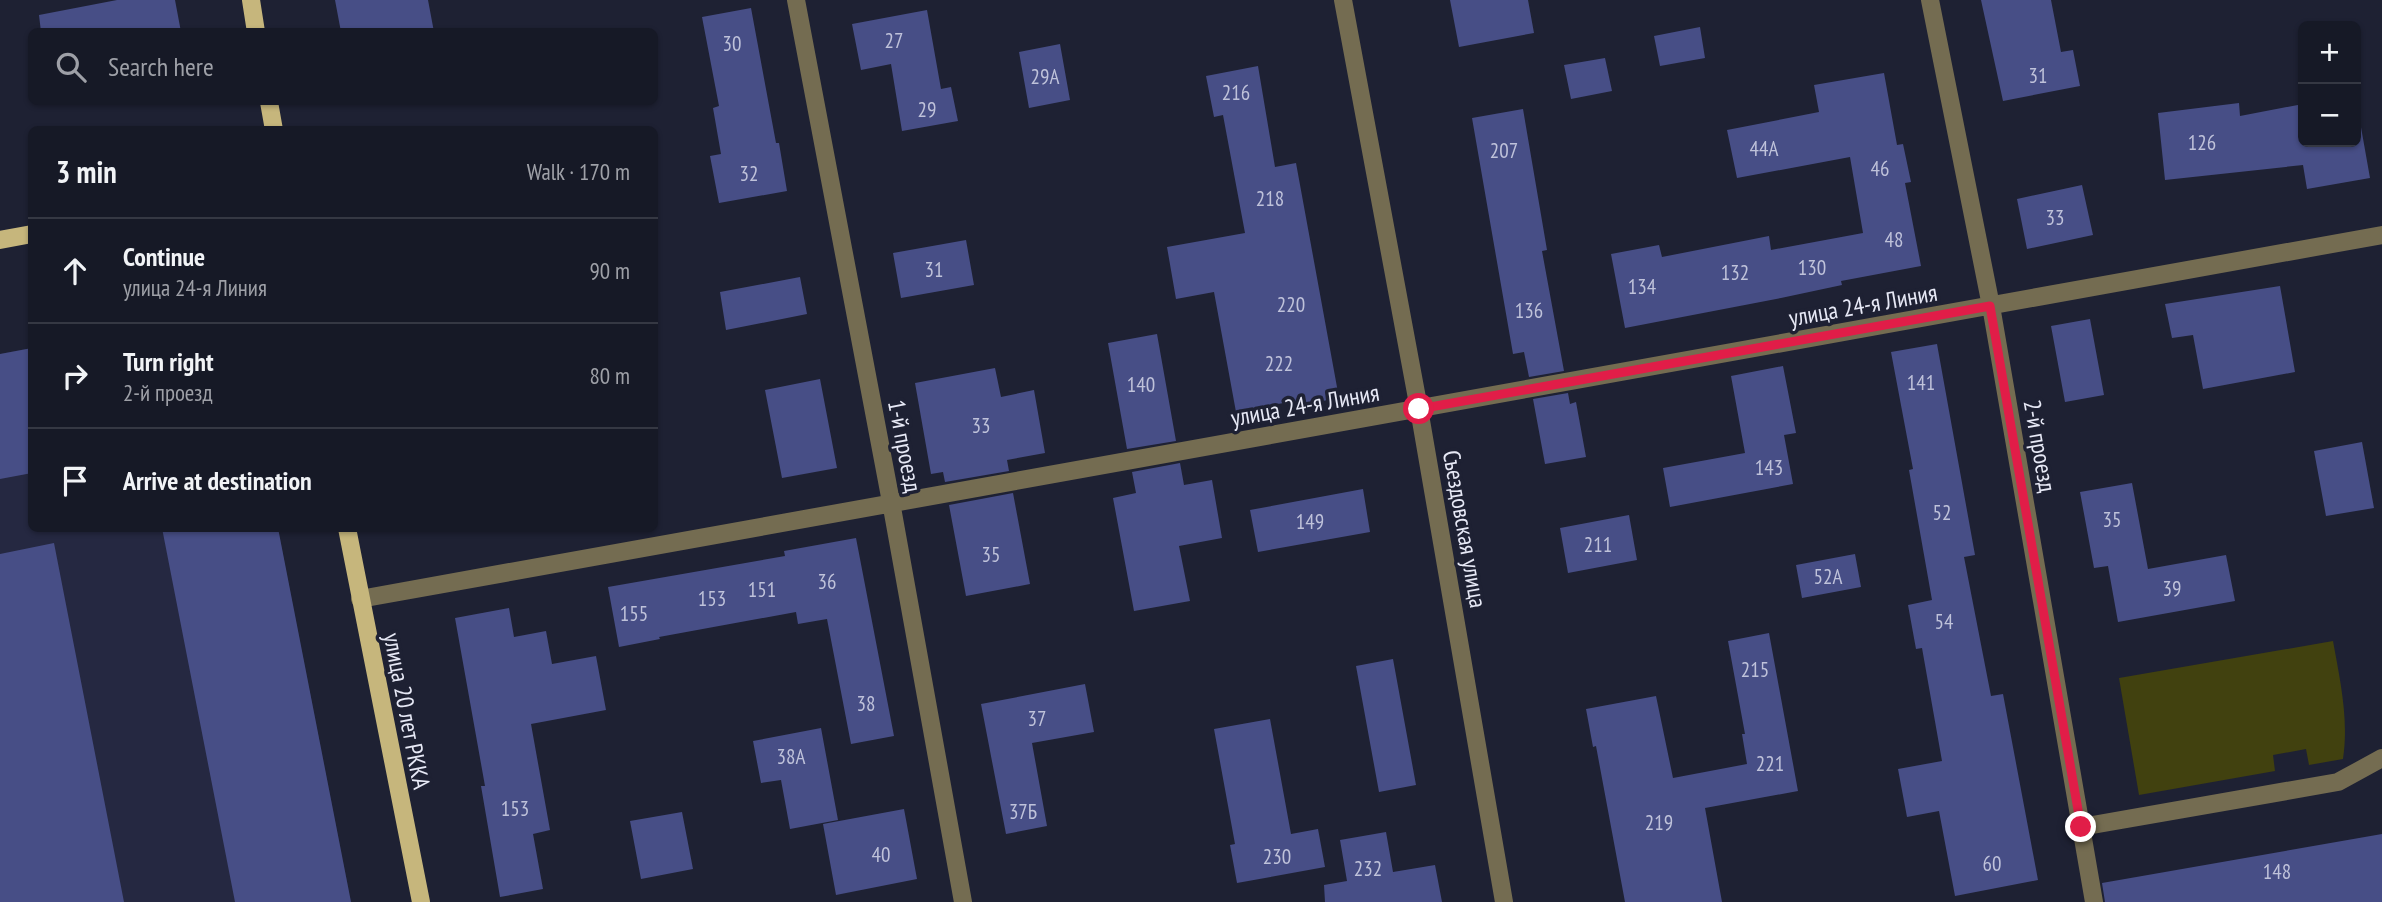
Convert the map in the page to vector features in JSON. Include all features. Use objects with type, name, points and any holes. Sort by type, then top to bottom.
[{"type":"main road","points":[[251,0],[255,28]]},
{"type":"main road","points":[[270,105],[273,126]]},
{"type":"main road","points":[[0,240],[28,235]]},
{"type":"main road","name":"улица 20 лет РККА","points":[[348,532],[421,902]]},
{"type":"street","name":"1-й проезд","points":[[796,0],[963,902]]},
{"type":"street","name":"Съездовская улица","points":[[1343,0],[1419,409],[1504,902]]},
{"type":"street","name":"2-й проезд","points":[[1930,0],[1990,306],[2094,902]]},
{"type":"street","name":"улица 24-я Линия","points":[[360,599],[2382,235]]},
{"type":"street","points":[[2081,827],[2338,782],[2382,758]]},
{"type":"shaded area","points":[[28,349],[28,532],[279,532],[351,902],[0,902],[0,354]]},
{"type":"shaded area","points":[[2333,641],[2344,714],[2343,759],[2309,765],[2306,749],[2273,755],[2275,771],[2139,795],[2119,678]]},
{"type":"building","points":[[117,0],[175,0],[180,28],[41,28],[39,15]]},
{"type":"building","points":[[335,0],[428,0],[433,28],[340,28]]},
{"type":"building","points":[[1450,0],[1528,0],[1534,33],[1459,47]]},
{"type":"building","points":[[1981,0],[2051,0],[2061,52],[2073,50],[2080,86],[2003,101]]},
{"type":"building","points":[[751,8],[787,191],[719,203],[710,156],[721,154],[713,108],[719,106],[702,17]]},
{"type":"building","points":[[927,10],[941,89],[951,87],[958,121],[902,131],[891,64],[861,70],[852,24]]},
{"type":"building","points":[[1700,27],[1705,58],[1660,66],[1654,36]]},
{"type":"building","points":[[1060,44],[1070,100],[1029,108],[1019,52]]},
{"type":"building","points":[[1605,58],[1612,91],[1571,99],[1564,65]]},
{"type":"building","points":[[1258,66],[1275,167],[1296,163],[1339,398],[1295,406],[1294,401],[1236,412],[1214,292],[1176,299],[1167,247],[1245,233],[1223,115],[1214,117],[1206,76]]},
{"type":"building","points":[[1884,73],[1897,145],[1903,144],[1911,182],[1905,183],[1921,266],[1841,281],[1842,285],[1781,298],[1625,328],[1611,254],[1659,245],[1662,257],[1769,236],[1771,250],[1863,233],[1850,157],[1737,178],[1727,130],[1819,112],[1814,85]]},
{"type":"building","points":[[2239,103],[2240,116],[2298,105],[2298,147],[2361,147],[2361,127],[2370,178],[2307,189],[2303,165],[2165,180],[2158,113]]},
{"type":"building","points":[[1523,109],[1547,250],[1542,251],[1564,371],[1529,377],[1524,352],[1513,354],[1472,118]]},
{"type":"building","points":[[2082,185],[2093,235],[2027,249],[2017,199]]},
{"type":"building","points":[[966,240],[974,285],[901,298],[893,253]]},
{"type":"building","points":[[800,277],[807,314],[726,330],[720,292]]},
{"type":"building","points":[[2280,286],[2295,372],[2203,389],[2193,335],[2172,338],[2165,304]]},
{"type":"building","points":[[2090,319],[2104,395],[2065,402],[2051,326]]},
{"type":"building","points":[[1157,334],[1176,441],[1127,449],[1108,343]]},
{"type":"building","points":[[1937,344],[1975,555],[1964,557],[1991,696],[2003,694],[2038,880],[1955,896],[1939,811],[1907,817],[1898,769],[1942,761],[1922,648],[1916,649],[1908,605],[1932,600],[1909,470],[1913,469],[1891,352]]},
{"type":"building","points":[[28,349],[28,474],[0,479],[0,354]]},
{"type":"building","points":[[1783,366],[1796,433],[1784,435],[1793,484],[1670,507],[1663,468],[1745,453],[1731,376]]},
{"type":"building","points":[[995,368],[1001,397],[1034,390],[1045,453],[1007,460],[1009,471],[945,482],[943,472],[931,474],[915,383]]},
{"type":"building","points":[[820,379],[837,468],[782,478],[765,390]]},
{"type":"building","points":[[1568,393],[1570,404],[1576,402],[1586,457],[1545,464],[1533,399]]},
{"type":"building","points":[[2362,442],[2374,508],[2326,516],[2314,451]]},
{"type":"building","points":[[1180,463],[1184,485],[1212,480],[1222,538],[1179,546],[1190,601],[1134,611],[1113,498],[1136,493],[1132,472]]},
{"type":"building","points":[[2132,483],[2148,569],[2226,555],[2235,601],[2118,622],[2108,566],[2094,568],[2080,492]]},
{"type":"building","points":[[1363,489],[1370,532],[1258,552],[1250,510]]},
{"type":"building","points":[[1013,493],[1030,584],[966,596],[949,505]]},
{"type":"building","points":[[1629,515],[1637,560],[1568,573],[1560,528]]},
{"type":"building","points":[[163,532],[279,532],[351,902],[235,902]]},
{"type":"building","points":[[856,538],[894,736],[851,744],[827,619],[798,624],[796,612],[619,647],[608,587],[785,556],[784,551]]},
{"type":"building","points":[[54,543],[124,902],[0,902],[0,554]]},
{"type":"building","points":[[1855,554],[1861,587],[1802,598],[1796,565]]},
{"type":"building","points":[[509,608],[514,637],[546,631],[552,664],[596,656],[606,710],[531,724],[550,830],[533,834],[543,889],[500,897],[481,786],[485,786],[455,618]]},
{"type":"building","points":[[1769,633],[1798,791],[1705,808],[1722,902],[1625,902],[1596,746],[1593,747],[1586,709],[1656,696],[1673,778],[1747,764],[1742,734],[1745,734],[1728,641]]},
{"type":"building","points":[[1393,659],[1416,785],[1379,792],[1356,666]]},
{"type":"building","points":[[1085,684],[1094,732],[1032,743],[1047,826],[1006,834],[981,704]]},
{"type":"building","points":[[1270,719],[1291,834],[1318,829],[1325,867],[1237,883],[1230,845],[1235,844],[1214,729]]},
{"type":"building","points":[[821,728],[838,820],[790,829],[781,780],[761,783],[753,741]]},
{"type":"building","points":[[904,809],[917,879],[836,895],[823,824]]},
{"type":"building","points":[[682,812],[693,869],[641,879],[630,821]]},
{"type":"building","points":[[1386,832],[1393,872],[1435,865],[1442,902],[1325,902],[1324,885],[1347,881],[1340,840]]},
{"type":"building","points":[[2382,834],[2382,902],[2105,902],[2102,883]]},
{"type":"route","points":[[1419,409],[1990,306],[2081,827]]}]
